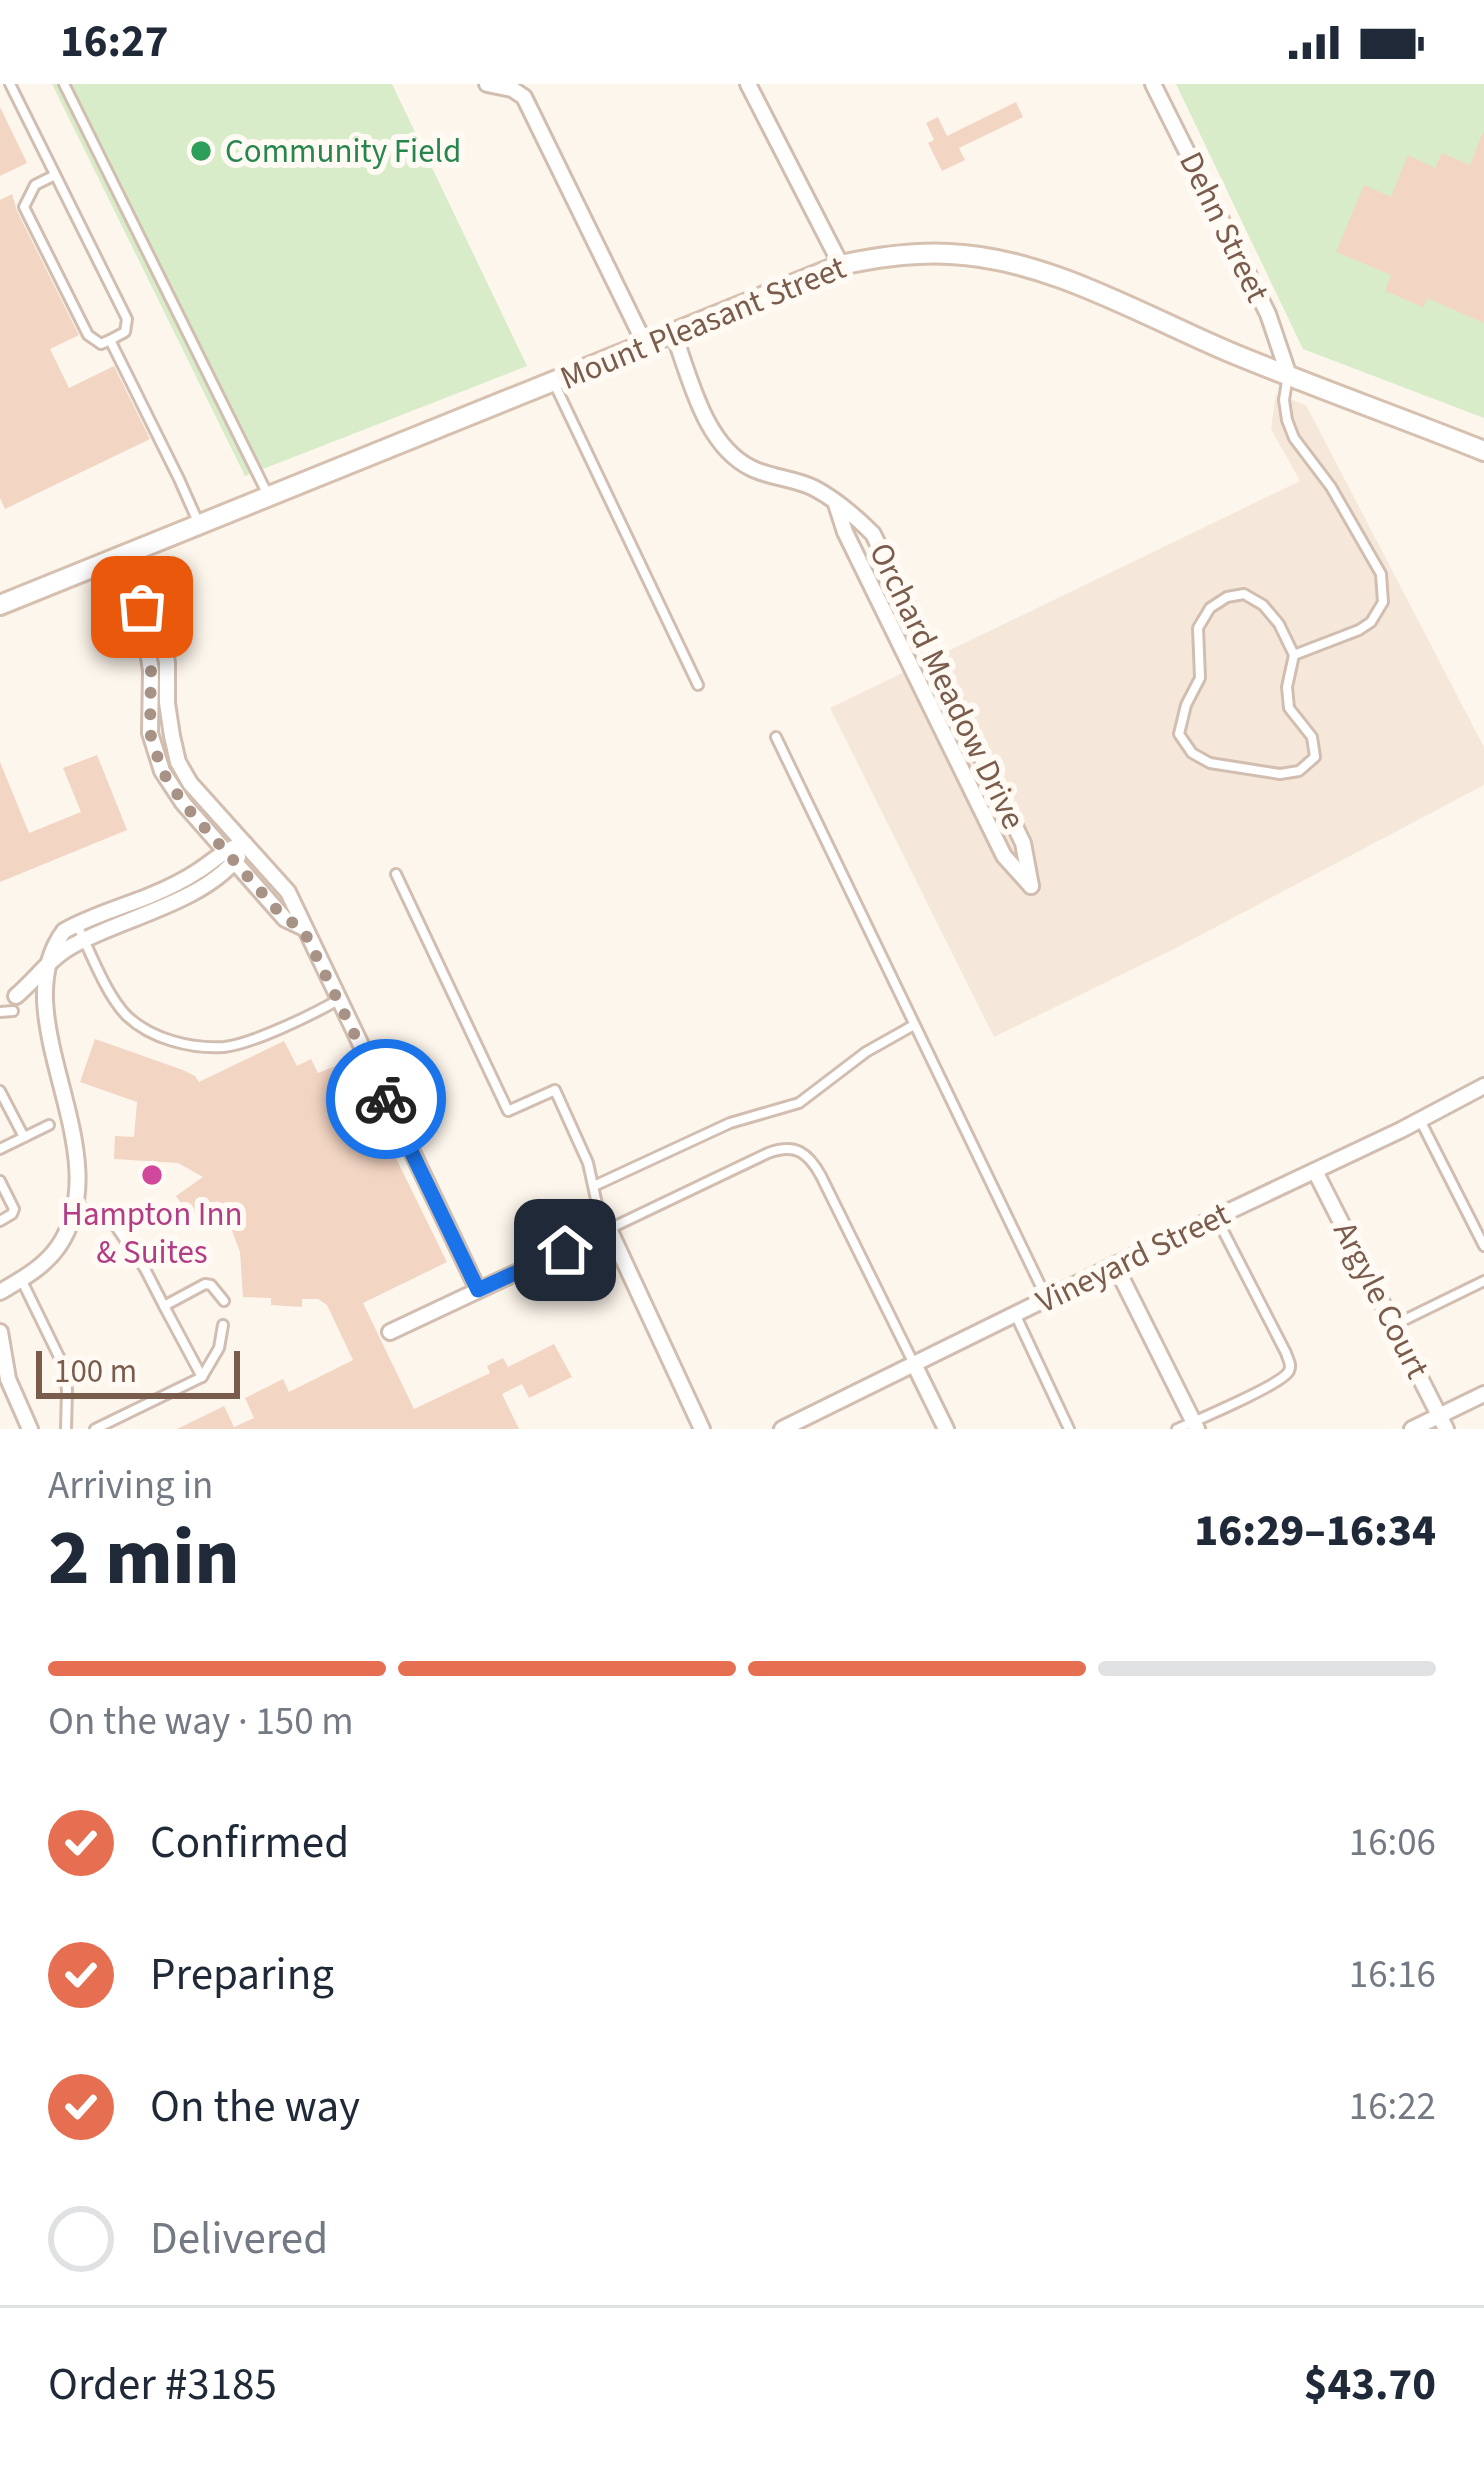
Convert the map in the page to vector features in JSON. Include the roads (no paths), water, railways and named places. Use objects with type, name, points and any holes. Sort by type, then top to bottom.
[{"type":"main road","name":"Mount Pleasant Street","points":[[0,605],[673,332],[841,266],[882,256],[955,254],[993,260],[1084,288],[1230,352],[1484,451]]},
{"type":"street","points":[[487,84],[524,97],[646,344]]},
{"type":"street","points":[[748,84],[841,266]]},
{"type":"street","name":"Dehn Street","points":[[1153,84],[1268,314],[1288,373]]},
{"type":"street","name":"Orchard Meadow Drive","points":[[673,332],[706,419],[723,445],[748,467],[813,488],[856,516],[873,534],[1024,842],[1031,886],[1004,856],[845,532],[836,504]]},
{"type":"street","points":[[119,556],[142,607],[160,632],[178,762],[190,784],[288,892],[478,1290]]},
{"type":"street","points":[[142,607],[151,671],[150,733],[162,771],[183,803],[285,919],[302,927]]},
{"type":"street","points":[[10,1012],[48,963],[72,946],[206,884],[245,844]]},
{"type":"street","points":[[10,1012],[25,968],[66,930],[230,856]]},
{"type":"street","name":"Vineyard Street","points":[[782,1429],[1484,1086]]},
{"type":"street","points":[[0,1292],[36,1271],[59,1246],[67,1227],[68,1172],[41,1108]]},
{"type":"street","name":"Argyle Court","points":[[1315,1172],[1443,1422]]},
{"type":"street","points":[[390,1332],[609,1229],[702,1429]]},
{"type":"street","points":[[1115,1265],[1195,1425]]},
{"type":"street","points":[[0,1331],[8,1379],[30,1429]]},
{"type":"street","points":[[914,1364],[946,1429]]},
{"type":"street","points":[[1412,1429],[1443,1422],[1484,1394]]},
{"type":"lane","points":[[10,84],[127,320],[125,332],[101,344],[88,335],[24,207],[34,185],[55,175]]},
{"type":"lane","points":[[64,84],[270,498]]},
{"type":"lane","points":[[110,340],[199,525]]},
{"type":"lane","points":[[1288,373],[1284,400],[1294,438],[1331,487],[1381,574],[1383,602],[1371,622],[1359,630],[1294,655]]},
{"type":"lane","points":[[554,382],[698,685]]},
{"type":"lane","points":[[1244,594],[1263,605],[1279,624],[1294,655],[1287,687],[1289,708],[1312,737],[1315,757],[1299,771],[1280,774],[1210,763],[1192,753],[1179,734],[1186,705],[1200,678],[1198,628],[1210,608],[1226,597],[1244,594]]},
{"type":"lane","points":[[776,736],[1047,1298]]},
{"type":"lane","points":[[395,874],[508,1111],[555,1090],[588,1163],[597,1204],[609,1229],[769,1153],[795,1148],[817,1168],[914,1364]]},
{"type":"lane","points":[[77,925],[112,996],[125,1015],[150,1034],[226,1047],[313,1015],[338,1000]]},
{"type":"lane","points":[[594,1186],[730,1123],[800,1102],[866,1052],[914,1025]]},
{"type":"lane","points":[[0,1090],[24,1137]]},
{"type":"lane","points":[[1420,1120],[1484,1246]]},
{"type":"lane","points":[[0,1149],[50,1125]]},
{"type":"lane","points":[[0,1181],[14,1209],[0,1221]]},
{"type":"lane","points":[[70,1208],[106,1212],[145,1269],[202,1377]]},
{"type":"lane","points":[[1177,1429],[1195,1425],[1282,1379],[1290,1369],[1216,1218]]},
{"type":"lane","points":[[22,1280],[67,1375],[66,1429]]},
{"type":"lane","points":[[1394,1325],[1484,1281]]},
{"type":"lane","points":[[164,1306],[205,1284],[212,1285],[224,1301]]},
{"type":"lane","points":[[1015,1314],[1069,1429]]},
{"type":"lane","points":[[95,1429],[202,1377],[219,1348],[223,1325]]},
{"type":"place","name":"Community Field","points":[[201,151]]},
{"type":"place","name":"Hampton Inn & Suites","points":[[152,1175]]}]
